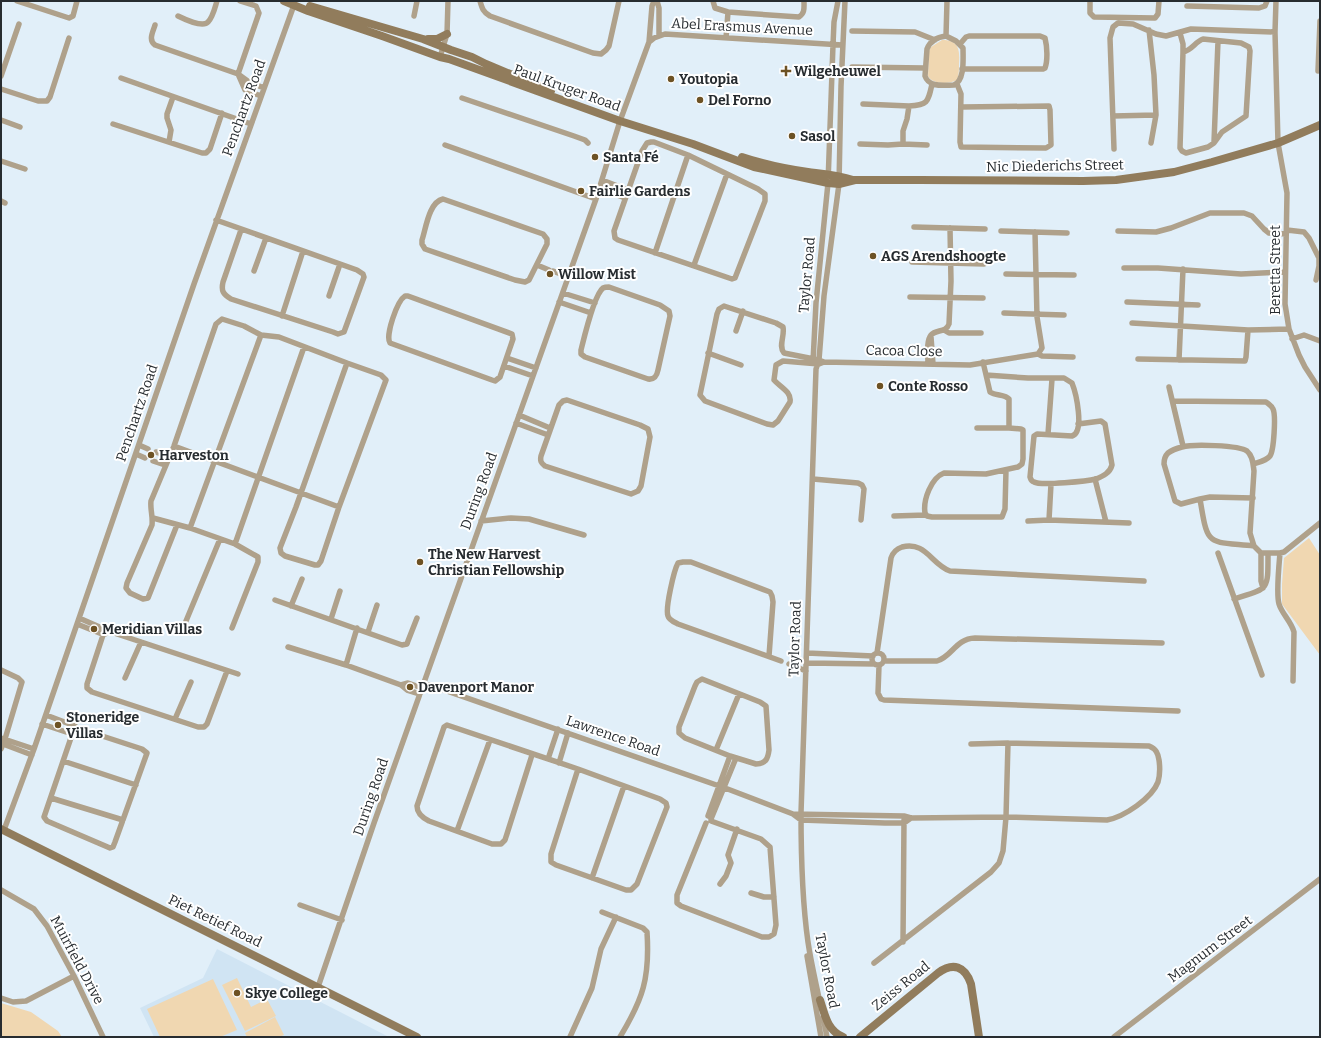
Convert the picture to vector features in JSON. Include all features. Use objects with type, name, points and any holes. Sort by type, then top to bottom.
[{"type":"street","points":[[18,1],[69,18],[73,16],[77,1]]},
{"type":"street","points":[[178,16],[201,25],[206,24],[209,21],[217,1]]},
{"type":"street","points":[[240,1],[256,6],[259,13],[238,74],[245,90],[261,96]]},
{"type":"street","name":"Paul Kruger Road","points":[[284,1],[308,11],[440,57],[621,118],[761,163],[796,170],[828,179],[840,180]]},
{"type":"street","points":[[414,16],[417,1]]},
{"type":"street","points":[[440,57],[446,34],[448,1]]},
{"type":"street","points":[[480,1],[485,13],[490,16],[593,53],[601,54],[609,46],[619,1]]},
{"type":"street","points":[[655,1],[659,8],[659,36]]},
{"type":"street","points":[[621,118],[649,42],[652,6],[655,1]]},
{"type":"street","points":[[713,1],[715,8],[728,12],[799,17],[802,15],[804,10],[804,1]]},
{"type":"street","name":"Taylor Road","points":[[821,1037],[804,940],[801,813],[817,363],[816,303],[828,179],[834,22],[838,1]]},
{"type":"street","name":"Taylor Road","points":[[817,363],[824,296],[840,180],[842,45],[845,1]]},
{"type":"street","points":[[946,36],[947,1]]},
{"type":"street","points":[[1090,1],[1090,13],[1094,17],[1155,18],[1158,14],[1159,1]]},
{"type":"street","points":[[1187,6],[1210,4],[1259,8],[1265,6],[1267,1]]},
{"type":"street","name":"Beretta Street","points":[[1276,1],[1275,32],[1278,143],[1287,193],[1285,304],[1292,339],[1305,368],[1320,390]]},
{"type":"street","name":"Paul Kruger Road","points":[[296,6],[309,6],[423,39],[472,57],[556,93],[621,118]]},
{"type":"street","name":"Penchartz Road","points":[[2,830],[32,755],[216,220],[261,96],[296,6]]},
{"type":"street","points":[[726,38],[728,12]]},
{"type":"street","points":[[1318,71],[1320,21]]},
{"type":"street","points":[[1,76],[19,24]]},
{"type":"street","points":[[1114,149],[1110,38],[1113,27],[1118,24],[1133,24],[1156,34],[1166,36],[1191,29],[1275,32]]},
{"type":"street","points":[[155,25],[151,39],[153,44],[238,74],[246,81],[264,88]]},
{"type":"street","points":[[1149,30],[1154,75],[1156,115],[1151,143]]},
{"type":"street","points":[[852,32],[915,32],[935,40]]},
{"type":"street","points":[[1180,33],[1183,44],[1180,148],[1186,153],[1208,147],[1222,132],[1246,116],[1250,56],[1249,47],[1246,44],[1203,38],[1190,49],[1183,52]]},
{"type":"street","points":[[423,39],[437,39],[446,34]]},
{"type":"street","name":"Abel Erasmus Avenue","points":[[649,42],[665,34],[842,45]]},
{"type":"street","points":[[946,36],[960,44],[963,48],[961,78],[957,84],[932,84],[926,80],[925,68],[927,49],[935,40],[946,36]]},
{"type":"street","points":[[960,44],[966,37],[970,36],[1040,36],[1045,38],[1046,43],[1047,63],[1043,69],[962,69]]},
{"type":"street","points":[[1,90],[38,101],[47,101],[50,97],[69,38]]},
{"type":"street","points":[[1214,142],[1218,41]]},
{"type":"street","points":[[852,67],[925,68]]},
{"type":"street","points":[[121,78],[251,124]]},
{"type":"street","points":[[863,104],[921,106],[925,104],[929,98],[932,84]]},
{"type":"street","points":[[957,84],[961,94],[962,107],[960,142],[962,147],[1046,148],[1050,145],[1049,106],[962,107]]},
{"type":"street","points":[[169,142],[171,130],[167,114],[173,97]]},
{"type":"street","points":[[462,98],[588,142]]},
{"type":"street","points":[[903,144],[903,132],[909,106]]},
{"type":"street","points":[[114,124],[202,153],[206,153],[210,149],[222,113]]},
{"type":"street","points":[[1113,116],[1156,115]]},
{"type":"street","name":"During Road","points":[[318,987],[423,685],[596,199],[621,118]]},
{"type":"street","points":[[1,120],[20,127]]},
{"type":"street","name":"Nic Diederichs Street","points":[[840,180],[1116,180],[1174,172],[1278,143],[1320,125]]},
{"type":"street","points":[[654,142],[688,155],[762,191],[766,197],[735,278],[732,279],[615,238],[614,231],[625,198],[642,151],[647,143],[654,142]]},
{"type":"street","points":[[860,144],[927,145]]},
{"type":"street","points":[[445,145],[596,199]]},
{"type":"street","points":[[655,253],[688,155]]},
{"type":"street","points":[[1,161],[25,169]]},
{"type":"street","points":[[694,265],[726,174]]},
{"type":"street","points":[[602,180],[628,190]]},
{"type":"street","points":[[599,188],[625,198]]},
{"type":"street","points":[[440,200],[443,200],[543,234],[547,239],[547,242],[537,265],[529,280],[522,282],[425,249],[422,244],[422,240],[434,204],[440,200]]},
{"type":"street","points":[[1118,231],[1156,232],[1171,228],[1210,213],[1244,213],[1252,216],[1269,233],[1304,232],[1309,238],[1319,262],[1316,280]]},
{"type":"street","points":[[216,220],[357,270],[363,274],[364,277],[344,332],[338,334],[282,316],[231,298],[222,291],[223,282],[241,230]]},
{"type":"street","points":[[914,227],[985,229]]},
{"type":"street","points":[[930,364],[928,343],[931,335],[948,328],[949,324],[950,228]]},
{"type":"street","points":[[1001,231],[1067,233]]},
{"type":"street","points":[[1035,232],[1037,314],[1042,348],[1038,354]]},
{"type":"street","points":[[254,271],[266,238]]},
{"type":"street","points":[[1314,248],[1320,244]]},
{"type":"street","points":[[282,316],[303,251]]},
{"type":"street","points":[[912,262],[984,264]]},
{"type":"street","points":[[329,296],[340,264]]},
{"type":"street","points":[[537,265],[568,277]]},
{"type":"street","points":[[1124,268],[1183,269],[1241,274],[1285,272]]},
{"type":"street","points":[[1179,360],[1183,269]]},
{"type":"street","points":[[1006,274],[1074,275]]},
{"type":"street","points":[[607,287],[660,305],[668,311],[670,316],[655,378],[648,379],[585,357],[581,354],[591,313],[601,290],[607,287]]},
{"type":"street","points":[[563,293],[595,304]]},
{"type":"street","points":[[405,296],[408,296],[509,332],[514,338],[504,366],[500,377],[495,381],[393,345],[388,341],[388,337],[400,300],[405,296]]},
{"type":"street","points":[[910,297],[983,298]]},
{"type":"street","points":[[559,302],[591,313]]},
{"type":"street","points":[[1127,302],[1198,305]]},
{"type":"street","points":[[727,306],[743,311],[783,327],[784,332],[781,347],[784,353],[817,363],[783,361],[776,365],[774,380],[790,394],[791,398],[778,421],[773,425],[705,401],[700,395],[708,353],[719,309],[721,307],[727,306]]},
{"type":"street","points":[[736,331],[743,311]]},
{"type":"street","points":[[1004,312],[1064,315]]},
{"type":"street","points":[[178,525],[147,599],[143,599],[130,593],[127,590],[126,585],[149,532],[153,518],[150,506],[151,501],[174,446],[217,322],[222,319],[236,322],[261,335],[274,336],[381,375],[386,380],[320,563],[315,565],[285,556],[281,553],[280,548],[347,363]]},
{"type":"street","points":[[1132,324],[1248,330],[1289,329]]},
{"type":"street","points":[[944,330],[949,333],[981,333]]},
{"type":"street","points":[[1138,359],[1245,361],[1248,330]]},
{"type":"street","points":[[190,528],[261,335]]},
{"type":"street","points":[[1292,339],[1304,335],[1320,341]]},
{"type":"street","points":[[235,544],[304,347]]},
{"type":"street","points":[[708,353],[741,365]]},
{"type":"street","name":"Cacoa Close","points":[[817,363],[966,365],[1038,354],[1042,356],[1073,357]]},
{"type":"street","points":[[507,358],[536,368]]},
{"type":"street","points":[[983,362],[990,392],[1008,397],[1010,399],[1009,428]]},
{"type":"street","points":[[504,366],[533,376]]},
{"type":"street","points":[[986,375],[1052,379],[1064,378],[1072,383],[1076,395],[1078,424],[1076,433],[1074,436],[1037,434],[1033,437],[1030,478],[1035,483],[1051,484],[1095,479],[1108,472],[1112,465],[1105,424],[1101,421],[1078,424]]},
{"type":"street","points":[[1048,434],[1052,379]]},
{"type":"street","points":[[1169,387],[1183,446]]},
{"type":"street","points":[[567,400],[646,428],[650,436],[640,489],[636,493],[631,494],[545,466],[540,459],[548,435],[559,405],[567,400]]},
{"type":"street","points":[[1173,401],[1266,402],[1270,404],[1274,412],[1274,441],[1272,454],[1266,460],[1253,464]]},
{"type":"street","points":[[519,416],[550,428]]},
{"type":"street","points":[[516,423],[548,435]]},
{"type":"street","points":[[926,515],[924,510],[926,499],[932,484],[940,475],[986,474],[1021,466],[1023,459],[1023,430],[1009,428],[977,428]]},
{"type":"street","points":[[139,445],[148,449]]},
{"type":"street","points":[[174,446],[339,507]]},
{"type":"street","points":[[1253,498],[1210,497],[1178,504],[1175,502],[1171,491],[1164,459],[1171,451],[1183,446],[1231,446],[1248,452],[1253,464],[1253,498],[1250,533],[1254,546],[1262,553],[1268,554],[1284,552],[1320,523]]},
{"type":"street","points":[[156,452],[169,456]]},
{"type":"street","points":[[136,454],[145,458]]},
{"type":"street","points":[[154,461],[166,465]]},
{"type":"street","points":[[894,516],[926,515],[932,517],[1002,517],[1005,509],[1006,470]]},
{"type":"street","points":[[812,479],[858,483],[862,485],[864,489],[861,520]]},
{"type":"street","points":[[1095,479],[1106,522]]},
{"type":"street","points":[[1049,520],[1051,484]]},
{"type":"street","points":[[1200,499],[1204,527],[1207,534],[1214,542],[1254,546]]},
{"type":"street","points":[[153,518],[190,528],[235,544],[259,558],[232,628]]},
{"type":"street","points":[[481,521],[511,518],[529,519],[584,535]]},
{"type":"street","points":[[1028,521],[1049,520],[1129,523]]},
{"type":"street","points":[[186,621],[220,539]]},
{"type":"street","points":[[1144,581],[950,571],[940,566],[918,547],[907,546],[899,548],[895,551],[891,558],[875,654],[872,660],[877,665],[878,693],[881,699],[884,700],[1178,711]]},
{"type":"street","points":[[1218,553],[1262,675]]},
{"type":"street","points":[[1262,553],[1261,575],[1263,588]]},
{"type":"street","points":[[1280,553],[1278,599],[1280,607],[1291,624],[1294,632],[1293,680]]},
{"type":"street","points":[[1234,599],[1263,588],[1267,582],[1268,554]]},
{"type":"street","points":[[769,656],[773,602],[770,592],[691,562],[683,562],[678,564],[675,571],[667,608],[670,620],[781,661]]},
{"type":"street","points":[[292,606],[302,579]]},
{"type":"street","points":[[331,619],[340,591]]},
{"type":"street","points":[[275,600],[404,645],[408,642],[417,618]]},
{"type":"street","points":[[368,632],[377,605]]},
{"type":"street","points":[[78,622],[104,632],[111,632],[238,674]]},
{"type":"street","points":[[346,665],[357,628]]},
{"type":"street","points":[[104,632],[87,688],[92,692],[175,720],[198,727],[206,726],[227,671]]},
{"type":"street","points":[[807,663],[877,665],[884,661],[937,661],[965,639],[975,638],[1162,643]]},
{"type":"street","points":[[125,678],[140,642]]},
{"type":"street","points":[[288,647],[346,665],[401,685],[406,690],[420,694]]},
{"type":"street","points":[[807,653],[875,654],[884,656],[884,661]]},
{"type":"street","points":[[788,664],[806,671]]},
{"type":"street","points":[[1,670],[18,678],[22,682],[2,742]]},
{"type":"street","points":[[702,680],[760,702],[766,706],[769,750],[766,760],[761,764],[756,764],[716,750],[685,738],[679,733],[679,727],[695,686],[697,682],[702,680]]},
{"type":"street","points":[[175,720],[191,682]]},
{"type":"street","name":"Lawrence Road","points":[[401,685],[408,683],[423,685],[568,733],[722,787],[793,814],[801,820]]},
{"type":"street","points":[[716,750],[739,694]]},
{"type":"street","points":[[46,715],[77,728],[144,750],[147,753],[114,845],[111,848],[107,848],[46,820],[44,817],[72,734],[77,728]]},
{"type":"street","points":[[42,724],[72,734]]},
{"type":"street","points":[[532,755],[504,842],[499,845],[425,819],[417,810],[417,806],[444,727],[449,725],[532,755],[578,769],[664,800],[666,807],[636,887],[631,890],[626,890],[551,862],[578,769]]},
{"type":"street","points":[[548,760],[558,730]]},
{"type":"street","points":[[559,763],[568,733]]},
{"type":"street","points":[[457,831],[490,740]]},
{"type":"street","points":[[2,742],[34,749]]},
{"type":"street","points":[[2,742],[32,755]]},
{"type":"street","points":[[874,964],[991,872],[999,863],[1003,851],[1006,817],[1008,743]]},
{"type":"street","name":"Lawrence Road","points":[[793,814],[904,816],[910,818],[1006,817],[1107,820],[1128,812],[1154,789],[1158,781],[1160,767],[1157,752],[1149,746],[1008,743],[971,744]]},
{"type":"street","points":[[722,787],[730,756]]},
{"type":"street","points":[[709,820],[761,839],[770,847],[776,929],[774,934],[769,937],[762,937],[681,906],[677,903],[677,895],[722,787],[736,758]]},
{"type":"street","points":[[63,761],[136,785]]},
{"type":"street","points":[[592,878],[624,786]]},
{"type":"street","points":[[51,798],[123,820]]},
{"type":"street","points":[[903,942],[904,816]]},
{"type":"street","points":[[801,820],[904,823],[910,818]]},
{"type":"street","points":[[720,884],[726,876],[731,863],[728,855],[737,829]]},
{"type":"street","name":"Piet Retief Road","points":[[2,830],[417,1037]]},
{"type":"street","name":"Magnum Street","points":[[1114,1037],[1320,879]]},
{"type":"street","name":"Muirfield Drive","points":[[1,890],[29,905],[40,915],[48,926],[103,1037]]},
{"type":"street","points":[[751,893],[764,897],[774,897]]},
{"type":"street","points":[[300,905],[342,920]]},
{"type":"street","name":"Taylor Road","points":[[804,908],[808,943],[827,1037]]},
{"type":"street","points":[[602,912],[643,928],[646,930],[647,936],[646,982],[642,996],[634,1013],[620,1037]]},
{"type":"street","points":[[570,1037],[592,988],[601,949],[616,917]]},
{"type":"street","name":"Zeiss Road","points":[[860,1037],[944,968],[954,966],[963,970],[971,984],[978,1037]]},
{"type":"street","points":[[1,998],[13,1002],[26,1001],[74,976]]},
{"type":"street","points":[[820,1000],[828,1024],[832,1030],[843,1037]]},
{"type":"shaded area","points":[[942,40],[952,42],[959,50],[959,72],[957,80],[941,83],[930,79],[928,76],[929,51],[931,47]]},
{"type":"shaded area","points":[[1309,538],[1320,555],[1320,655],[1282,604],[1284,558]]},
{"type":"shaded area","name":"Skye College","points":[[217,949],[389,1037],[154,1037],[140,1008],[203,978]]},
{"type":"shaded area","points":[[237,978],[251,1007],[267,999],[276,1016],[245,1031],[222,985]]},
{"type":"shaded area","points":[[213,979],[237,1030],[220,1037],[160,1037],[147,1009]]},
{"type":"shaded area","points":[[1,1003],[31,1012],[58,1031],[62,1037],[1,1037]]},
{"type":"shaded area","points":[[275,1017],[284,1035],[279,1037],[247,1037],[245,1033]]},
{"type":"place","name":"Wilgeheuwel","points":[[786,71]]},
{"type":"place","name":"Youtopia","points":[[671,79]]},
{"type":"place","name":"Del Forno","points":[[700,100]]},
{"type":"place","name":"Sasol","points":[[792,136]]},
{"type":"place","name":"Santa Fé","points":[[595,157]]},
{"type":"place","name":"Fairlie Gardens","points":[[581,191]]},
{"type":"place","name":"AGS Arendshoogte","points":[[873,256]]},
{"type":"place","name":"Willow Mist","points":[[550,274]]},
{"type":"place","name":"Conte Rosso","points":[[880,386]]},
{"type":"place","name":"Harveston","points":[[151,455]]},
{"type":"place","name":"The New Harvest Christian Fellowship","points":[[420,562]]},
{"type":"place","name":"Meridian Villas","points":[[94,629]]},
{"type":"place","name":"Davenport Manor","points":[[410,687]]},
{"type":"place","name":"Stoneridge Villas","points":[[58,725]]},
{"type":"place","name":"Skye College","points":[[237,993]]}]
